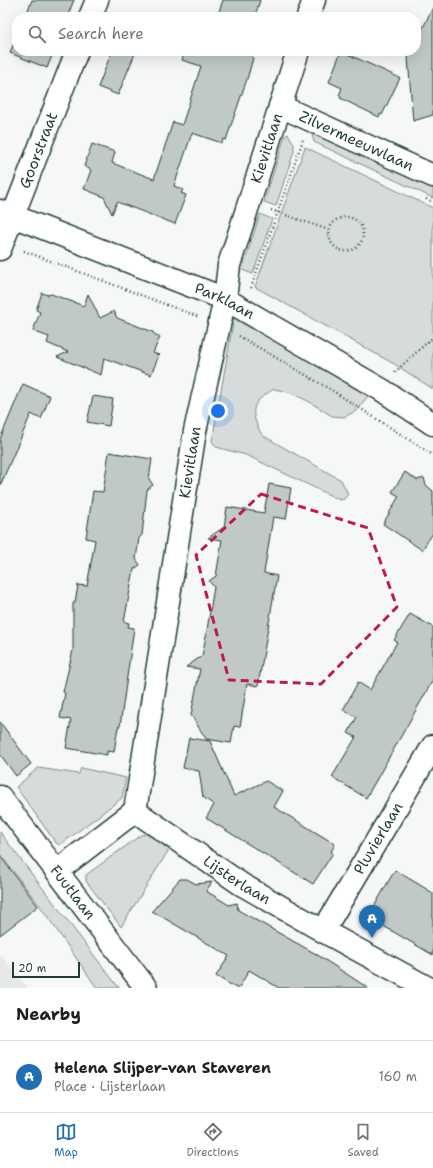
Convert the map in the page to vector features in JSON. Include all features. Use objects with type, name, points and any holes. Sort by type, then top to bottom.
[{"type":"street","points":[[92,12],[97,0]]},
{"type":"street","points":[[310,12],[314,0]]},
{"type":"street","name":"Goorstraat","points":[[1,246],[6,214],[75,56]]},
{"type":"street","name":"Kievitlaan","points":[[135,811],[195,431],[225,299],[229,266],[296,56]]},
{"type":"street","name":"Zilvermeeuwlaan","points":[[280,106],[433,176]]},
{"type":"street","name":"Parklaan","points":[[6,214],[225,299],[382,390],[433,424]]},
{"type":"street","name":"Pluvierlaan","points":[[323,931],[433,746]]},
{"type":"street","name":"Fuutlaan","points":[[0,797],[146,988]]},
{"type":"street","points":[[57,871],[135,811]]},
{"type":"street","name":"Lijsterlaan","points":[[135,811],[241,884],[323,931],[428,988]]},
{"type":"path","points":[[225,299],[250,289],[310,119]]},
{"type":"path","points":[[248,204],[329,230]]},
{"type":"path","points":[[349,217],[354,219],[361,227],[362,238],[360,244],[351,251],[339,250],[330,242],[329,230],[338,219],[349,217]]},
{"type":"path","points":[[1,246],[219,324],[333,390],[433,455]]},
{"type":"path","points":[[382,390],[396,371],[433,338]]},
{"type":"highlighted area","points":[[261,494],[368,528],[397,607],[321,684],[229,680],[196,555]]},
{"type":"shaded area","points":[[310,127],[433,186],[433,198],[314,142]]},
{"type":"shaded area","points":[[288,134],[294,144],[294,151],[276,206],[264,202],[285,136]]},
{"type":"shaded area","points":[[305,147],[433,208],[433,389],[396,365],[255,287]]},
{"type":"shaded area","points":[[260,214],[272,219],[253,274],[242,270]]},
{"type":"shaded area","points":[[234,318],[242,320],[368,396],[356,411],[344,417],[332,416],[308,401],[289,392],[274,389],[260,399],[254,408],[255,420],[262,435],[341,480],[348,494],[344,499],[340,500],[246,455],[216,447],[212,441]]},
{"type":"shaded area","points":[[38,768],[79,774],[81,768],[126,778],[122,798],[60,845],[56,843],[16,787]]},
{"type":"shaded area","points":[[0,832],[119,988],[97,988],[40,906],[0,854]]},
{"type":"shaded area","points":[[141,835],[154,835],[170,848],[121,927],[86,881],[86,875]]},
{"type":"shaded area","points":[[0,954],[28,988],[0,988]]},
{"type":"building","points":[[32,0],[74,0],[69,12],[27,12]]},
{"type":"building","points":[[223,0],[260,0],[256,12],[219,12]]},
{"type":"building","points":[[433,7],[433,115],[413,121],[408,58],[409,56],[421,56],[421,32]]},
{"type":"building","points":[[17,56],[52,56],[47,68]]},
{"type":"building","points":[[110,56],[134,56],[118,95],[98,87]]},
{"type":"building","points":[[183,56],[252,56],[253,58],[226,140],[223,139],[222,143],[192,133],[174,186],[183,190],[181,193],[186,195],[175,224],[117,202],[112,214],[104,197],[84,189],[91,170],[84,166],[92,144],[115,152],[112,163],[154,179],[173,122],[182,125],[201,66],[182,60]]},
{"type":"building","points":[[339,56],[352,56],[400,78],[382,115],[380,114],[379,117],[340,98],[341,96],[339,95],[342,88],[329,82]]},
{"type":"building","points":[[42,293],[48,295],[51,294],[84,306],[88,294],[100,318],[114,311],[117,318],[153,332],[160,337],[153,353],[159,355],[151,375],[104,358],[101,375],[57,357],[68,352],[47,343],[49,337],[33,331],[40,312],[36,310]]},
{"type":"building","points":[[23,384],[50,396],[41,419],[31,414],[0,486],[0,439]]},
{"type":"building","points":[[93,396],[113,399],[109,426],[87,422]]},
{"type":"building","points":[[109,452],[152,459],[149,479],[153,485],[147,490],[142,535],[139,538],[136,559],[140,565],[134,569],[124,622],[129,623],[128,627],[134,628],[120,726],[118,727],[114,752],[107,751],[107,755],[66,748],[71,720],[60,718],[65,693],[63,692],[73,650],[73,603],[75,603],[78,585],[87,586],[95,540],[86,538],[93,491],[103,492]]},
{"type":"building","points":[[405,472],[417,480],[424,478],[426,485],[433,491],[433,533],[422,550],[383,524],[399,496],[392,492]]},
{"type":"building","points":[[269,484],[291,488],[286,519],[273,517],[264,573],[277,576],[258,686],[247,684],[240,727],[234,726],[231,743],[206,739],[191,715],[200,669],[186,667],[202,656],[206,636],[214,587],[209,581],[216,576],[222,540],[208,538],[224,527],[227,507],[264,513]]},
{"type":"building","points":[[410,614],[433,627],[433,680],[366,798],[332,777],[356,737],[348,733],[357,717],[343,710],[358,682],[370,690],[397,642],[394,640]]},
{"type":"building","points":[[0,722],[31,764],[16,776],[0,754]]},
{"type":"building","points":[[189,738],[210,741],[234,796],[266,781],[283,791],[274,807],[335,844],[331,852],[333,853],[313,884],[206,818],[214,805],[203,797],[199,771],[183,768]]},
{"type":"building","points":[[0,856],[38,906],[0,935]]},
{"type":"building","points":[[395,870],[433,893],[433,955],[368,917]]},
{"type":"building","points":[[180,879],[187,879],[196,884],[212,882],[206,891],[229,905],[237,903],[238,910],[316,954],[368,988],[279,988],[249,970],[239,988],[236,988],[216,976],[229,956],[152,911]]},
{"type":"place","name":"Helena Slijper-van Staveren","points":[[372,938]]}]
